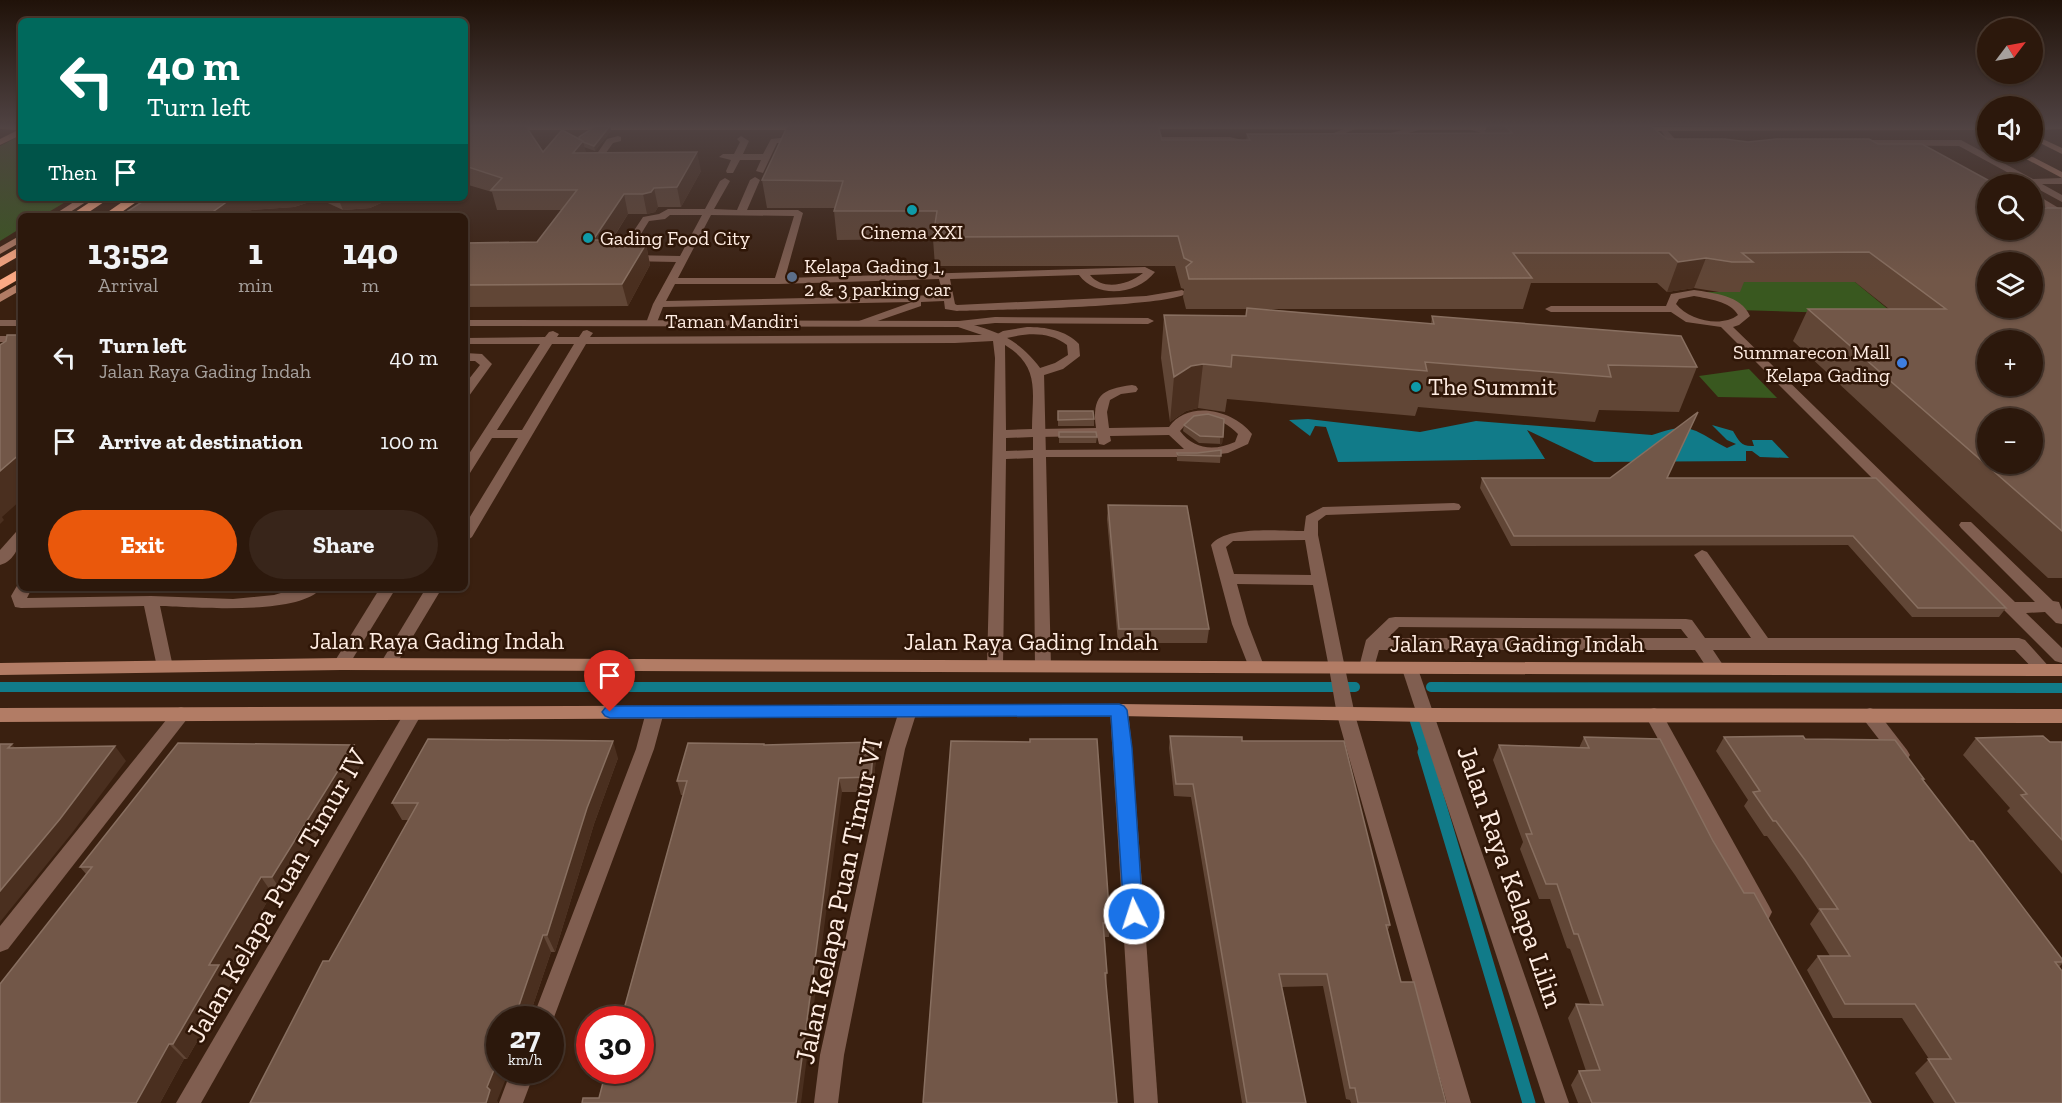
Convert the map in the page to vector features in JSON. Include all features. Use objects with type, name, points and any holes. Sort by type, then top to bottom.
[{"type":"highway","points":[[80,213],[99,201]]},
{"type":"highway","points":[[114,213],[140,201]]},
{"type":"highway","points":[[0,263],[18,252]]},
{"type":"highway","points":[[0,286],[18,274]]},
{"type":"street","points":[[741,212],[755,180]]},
{"type":"street","points":[[652,323],[659,304],[725,181]]},
{"type":"street","points":[[2043,182],[2062,181]]},
{"type":"street","points":[[2043,188],[2062,199]]},
{"type":"street","points":[[62,213],[82,201]]},
{"type":"street","points":[[128,213],[140,201]]},
{"type":"street","points":[[2043,202],[2062,214]]},
{"type":"street","points":[[684,259],[627,258],[622,255],[647,218],[662,217],[668,212],[792,212],[800,216],[779,281]]},
{"type":"street","points":[[0,251],[18,240]]},
{"type":"street","points":[[673,281],[779,281],[1145,270],[1150,272],[1146,279],[1134,284],[1109,287],[1092,283],[1082,272]]},
{"type":"street","points":[[944,276],[949,307],[957,308],[1146,299],[1182,293]]},
{"type":"street","points":[[0,300],[18,287]]},
{"type":"street","points":[[1551,309],[1673,309],[1701,322],[1725,325],[1741,320],[1744,316],[1737,306],[1717,297],[1694,293],[1675,296],[1670,304],[1673,309]]},
{"type":"street","points":[[659,304],[949,299]]},
{"type":"street","points":[[863,323],[917,304],[949,299]]},
{"type":"street","points":[[959,324],[995,320],[1148,321]]},
{"type":"street","points":[[0,323],[18,323]]},
{"type":"street","name":"Taman Mandiri","points":[[468,323],[959,324]]},
{"type":"street","points":[[468,465],[559,323]]},
{"type":"street","points":[[468,532],[593,323]]},
{"type":"street","points":[[959,324],[1015,344],[1028,357],[1038,374],[1043,667]]},
{"type":"street","points":[[1725,325],[2010,608],[2055,644],[2061,657]]},
{"type":"street","name":"Taman Mandiri","points":[[468,341],[955,340],[998,337],[1007,333],[1045,332],[1064,335],[1073,344],[1074,356],[1059,366],[1038,374]]},
{"type":"street","points":[[995,666],[1001,358],[998,337]]},
{"type":"street","points":[[0,339],[18,339]]},
{"type":"street","points":[[468,357],[478,357],[486,364],[468,389]]},
{"type":"street","points":[[1106,453],[1100,405],[1110,393],[1132,389]]},
{"type":"street","points":[[999,455],[1211,453],[1228,451],[1241,444],[1245,434],[1238,424],[1225,417],[1207,414],[1190,416],[1178,422],[1173,431]]},
{"type":"street","points":[[999,434],[1173,431]]},
{"type":"street","points":[[1173,431],[1179,441],[1211,453]]},
{"type":"street","points":[[488,434],[526,434]]},
{"type":"street","points":[[1454,507],[1323,511],[1311,519],[1311,535],[1345,709],[1459,1103]]},
{"type":"street","points":[[1966,525],[2056,606],[2062,619]]},
{"type":"street","points":[[1256,666],[1227,579],[1218,544],[1230,537],[1311,535]]},
{"type":"street","points":[[0,560],[18,539]]},
{"type":"street","points":[[1702,555],[1763,644]]},
{"type":"street","points":[[1227,579],[1320,580]]},
{"type":"street","points":[[22,591],[20,596],[21,603],[151,601],[268,603],[304,591]]},
{"type":"street","points":[[341,664],[386,591]]},
{"type":"street","points":[[388,664],[432,591]]},
{"type":"street","points":[[151,601],[165,667]]},
{"type":"street","points":[[2010,608],[2056,606]]},
{"type":"street","points":[[1367,667],[1372,644],[2019,644],[2044,670]]},
{"type":"street","points":[[1700,644],[1718,668]]},
{"type":"street","name":"Jalan Raya Gading Indah","points":[[0,669],[388,664],[1256,666],[1337,671],[1367,667],[1410,669],[2062,670]]},
{"type":"street","name":"Jalan Raya Kelapa Lilin","points":[[1410,669],[1557,1103]]},
{"type":"street","points":[[0,715],[412,715],[1345,709],[1427,715],[2062,716]]},
{"type":"street","points":[[1119,710],[1124,748],[1146,1103]]},
{"type":"street","name":"Jalan Kelapa Puan Timur VI","points":[[826,1103],[832,1055],[896,749],[908,711]]},
{"type":"street","points":[[548,1006],[645,749],[655,712]]},
{"type":"street","points":[[0,942],[181,714]]},
{"type":"street","name":"Jalan Kelapa Puan Timur IV","points":[[188,1103],[412,715]]},
{"type":"street","points":[[1654,715],[1775,934]]},
{"type":"street","points":[[1870,715],[1910,769]]},
{"type":"street","points":[[512,1103],[519,1084]]},
{"type":"green space","points":[[0,176],[18,176],[18,201],[67,201],[47,213],[18,213],[18,230],[0,241]]},
{"type":"green space","points":[[1729,282],[1855,282],[1895,315],[1738,310],[1706,292],[1739,292]]},
{"type":"green space","points":[[1749,369],[1777,398],[1718,397],[1699,376]]},
{"type":"water","points":[[1308,419],[1420,432],[1476,421],[1652,435],[1675,428],[1684,428],[1698,432],[1727,448],[1736,444],[1727,440],[1712,425],[1733,431],[1746,445],[1754,446],[1752,440],[1772,440],[1789,458],[1760,457],[1752,451],[1746,451],[1746,461],[1594,462],[1527,430],[1545,459],[1338,462],[1326,427],[1315,426],[1310,436],[1289,420]]},
{"type":"building","points":[[497,176],[683,176],[677,187],[654,188],[651,192],[643,194],[624,194],[593,240],[646,244],[622,284],[468,285],[468,243],[537,242],[577,190],[491,190],[502,178]]},
{"type":"building","points":[[764,176],[1977,176],[1977,240],[2043,240],[2043,208],[2062,208],[2062,531],[1997,474],[2043,474],[2043,408],[1977,408],[1977,457],[1808,309],[1946,309],[1869,252],[1742,253],[1753,262],[1706,258],[1678,262],[1669,253],[1513,253],[1532,278],[1189,279],[1186,267],[1192,262],[1184,258],[1178,236],[933,237],[937,211],[834,211],[843,181],[762,180]]},
{"type":"building","points":[[143,201],[228,201],[211,213],[125,213]]},
{"type":"building","points":[[1247,308],[1434,324],[1432,316],[1681,336],[1697,367],[1608,365],[1611,377],[1425,362],[1427,371],[1232,355],[1231,367],[1203,364],[1191,366],[1174,377],[1164,315],[1246,316]]},
{"type":"building","points":[[7,335],[18,335],[18,456],[0,471],[0,345],[6,341]]},
{"type":"building","points":[[1058,411],[1093,411],[1094,419],[1058,420]]},
{"type":"building","points":[[1698,412],[1667,478],[1876,478],[2006,608],[1918,608],[1853,536],[1514,536],[1482,478],[1610,478]]},
{"type":"building","points":[[1208,414],[1224,419],[1223,437],[1200,436],[1184,425],[1194,416]]},
{"type":"building","points":[[1059,432],[1096,432],[1097,437],[1059,437]]},
{"type":"building","points":[[1221,450],[1221,456],[1178,455],[1177,453],[1197,453]]},
{"type":"building","points":[[1108,505],[1187,506],[1209,629],[1119,629]]},
{"type":"building","points":[[1170,736],[1242,737],[1242,741],[1344,741],[1390,925],[1386,925],[1401,982],[1414,982],[1446,1103],[1358,1103],[1355,1088],[1350,1088],[1327,974],[1279,974],[1306,1103],[1247,1103],[1193,784],[1176,784]]},
{"type":"building","points":[[1803,736],[1805,739],[1895,740],[1924,779],[1922,779],[1970,841],[1973,841],[2062,959],[2062,962],[2055,962],[2062,971],[2062,1103],[1956,1103],[1928,1059],[1951,1059],[1915,1004],[1845,1004],[1818,956],[1850,956],[1820,909],[1838,909],[1805,860],[1753,792],[1760,791],[1724,737]]},
{"type":"building","points":[[2043,736],[2050,742],[2062,742],[2062,840],[2021,795],[2027,794],[1976,738]]},
{"type":"building","points":[[1584,737],[1660,739],[1713,841],[1744,893],[1754,893],[1871,1103],[1592,1103],[1579,1071],[1600,1070],[1576,1004],[1603,1005],[1578,934],[1574,934],[1557,884],[1546,884],[1526,834],[1532,834],[1499,745],[1589,748]]},
{"type":"building","points":[[428,739],[613,741],[587,808],[547,935],[543,935],[519,1006],[486,1006],[486,1084],[488,1084],[487,1087],[490,1090],[486,1103],[250,1103],[323,961],[329,961],[418,803],[392,803]]},
{"type":"building","points":[[1030,739],[1097,739],[1110,923],[1103,923],[1107,973],[1105,973],[1117,1103],[923,1103],[951,741],[1030,742]]},
{"type":"building","points":[[874,742],[871,777],[839,778],[796,1103],[582,1103],[583,1098],[599,1098],[603,1084],[654,1084],[654,1006],[625,1006],[687,781],[677,781],[688,743],[764,745]]},
{"type":"building","points":[[178,743],[354,745],[272,877],[261,877],[209,965],[219,965],[173,1044],[169,1044],[136,1103],[0,1103],[0,984],[92,867],[80,867]]},
{"type":"building","points":[[0,744],[12,744],[8,748],[115,746],[60,819],[0,891]]},
{"type":"waterway","points":[[0,687],[1355,687]]},
{"type":"waterway","points":[[1431,687],[2062,688]]},
{"type":"waterway","points":[[1414,718],[1425,753]]},
{"type":"waterway","points":[[1424,752],[1529,1103]]},
{"type":"place","name":"Cinema XXI","points":[[912,210]]},
{"type":"place","name":"Gading Food City","points":[[588,238]]},
{"type":"place","name":"Kelapa Gading 1, 2 & 3 parking car","points":[[792,277]]},
{"type":"place","name":"Summarecon Mall Kelapa Gading","points":[[1902,363]]},
{"type":"place","name":"The Summit","points":[[1416,387]]},
{"type":"route","points":[[610,712],[1119,710],[1124,748],[1134,914]]}]
